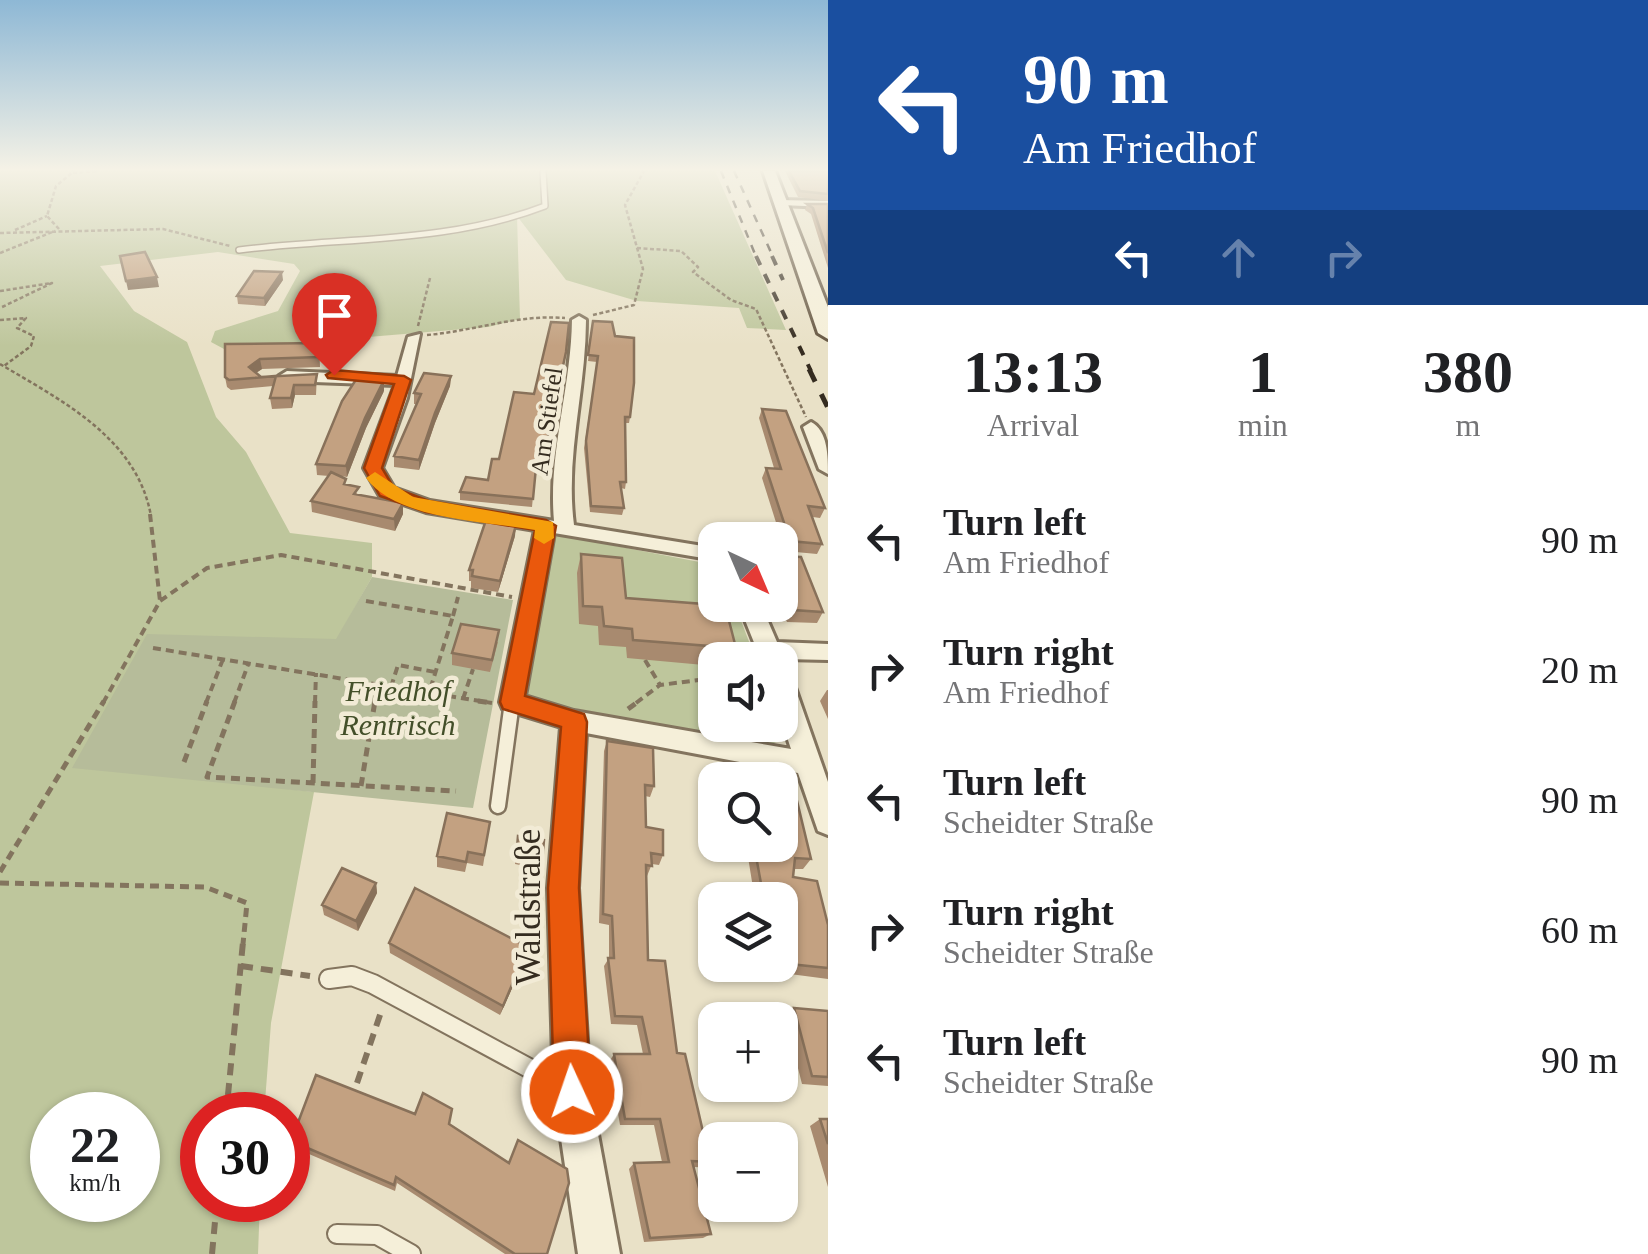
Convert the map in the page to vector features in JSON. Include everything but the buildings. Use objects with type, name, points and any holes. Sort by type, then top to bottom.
[{"type":"main road","points":[[791,230],[828,333]]},
{"type":"street","name":"Am Stiefel","points":[[512,704],[532,600],[562,509],[564,455],[578,380],[577,319]]},
{"type":"street","points":[[415,337],[373,468],[379,485],[408,502],[698,551]]},
{"type":"street","points":[[274,377],[344,375],[404,380]]},
{"type":"street","points":[[810,427],[828,469]]},
{"type":"street","points":[[798,651],[828,652]]},
{"type":"street","points":[[512,704],[574,722],[810,764]]},
{"type":"street","name":"Waldstraße","points":[[574,722],[564,888],[572,1092],[599,1254]]},
{"type":"street","points":[[798,730],[828,822]]},
{"type":"lane","points":[[239,250],[433,236],[463,230]]},
{"type":"lane","points":[[498,806],[512,704]]},
{"type":"lane","points":[[328,979],[352,976],[388,992],[572,1092]]},
{"type":"lane","points":[[338,1234],[365,1231],[386,1235],[411,1254]]},
{"type":"path","points":[[11,232],[17,230]]},
{"type":"path","points":[[0,233],[52,230]]},
{"type":"path","points":[[0,253],[59,230]]},
{"type":"path","points":[[166,230],[203,236],[239,250]]},
{"type":"path","points":[[430,278],[415,337],[482,330],[529,316],[577,319],[634,305],[643,269],[632,230]]},
{"type":"path","points":[[637,248],[681,251],[698,267],[694,272],[731,300],[756,309],[810,427]]},
{"type":"path","points":[[0,291],[52,283],[0,308]]},
{"type":"path","points":[[0,320],[26,318],[16,328],[34,336],[32,346],[2,365],[92,420],[146,491],[160,601]]},
{"type":"path","points":[[0,872],[68,766],[160,601],[207,568],[281,555],[532,600]]},
{"type":"path","points":[[429,692],[458,597]]},
{"type":"path","points":[[366,601],[452,616]]},
{"type":"path","points":[[153,648],[464,700],[512,704]]},
{"type":"path","points":[[184,762],[224,658]]},
{"type":"path","points":[[644,660],[660,685]]},
{"type":"path","points":[[250,662],[207,778],[456,791]]},
{"type":"path","points":[[391,687],[398,666],[436,672]]},
{"type":"path","points":[[464,700],[473,669]]},
{"type":"path","points":[[313,783],[316,673]]},
{"type":"path","points":[[609,728],[660,685],[698,680]]},
{"type":"path","points":[[361,786],[377,684]]},
{"type":"path","points":[[0,883],[205,886],[247,903],[228,1092]]},
{"type":"path","points":[[241,966],[328,979]]},
{"type":"path","points":[[358,1083],[388,992]]},
{"type":"path","points":[[212,1254],[215,1222]]},
{"type":"green space","points":[[0,230],[517,230],[520,319],[488,327],[224,349],[211,342],[215,331],[278,311],[300,271],[294,264],[218,252],[100,266],[134,311],[187,342],[216,417],[246,452],[290,533],[372,543],[372,577],[337,639],[286,639],[279,788],[314,792],[271,1023],[266,1092],[180,1092],[180,1222],[259,1222],[258,1254],[0,1254]]},
{"type":"green space","points":[[527,230],[741,230],[786,330],[747,328],[739,308],[637,301],[566,280]]},
{"type":"green space","points":[[559,535],[698,562],[698,622],[741,622],[749,642],[698,642],[698,732],[535,701],[528,695],[552,540]]},
{"type":"green space","name":"Friedhof Rentrisch","points":[[372,577],[513,600],[473,808],[72,768],[147,634],[336,639]]},
{"type":"railway","points":[[745,230],[757,259]]},
{"type":"railway","points":[[761,230],[774,259]]},
{"type":"railway","points":[[756,256],[811,371]]},
{"type":"railway","points":[[772,256],[783,280]]},
{"type":"railway","points":[[809,369],[828,408]]},
{"type":"slow traffic","points":[[375,478],[387,492],[408,502],[546,526],[544,538]]},
{"type":"route","points":[[334,375],[404,380],[373,468],[379,485],[387,492],[426,506],[546,526],[512,702],[572,718],[574,722],[564,888],[572,1092]]}]
